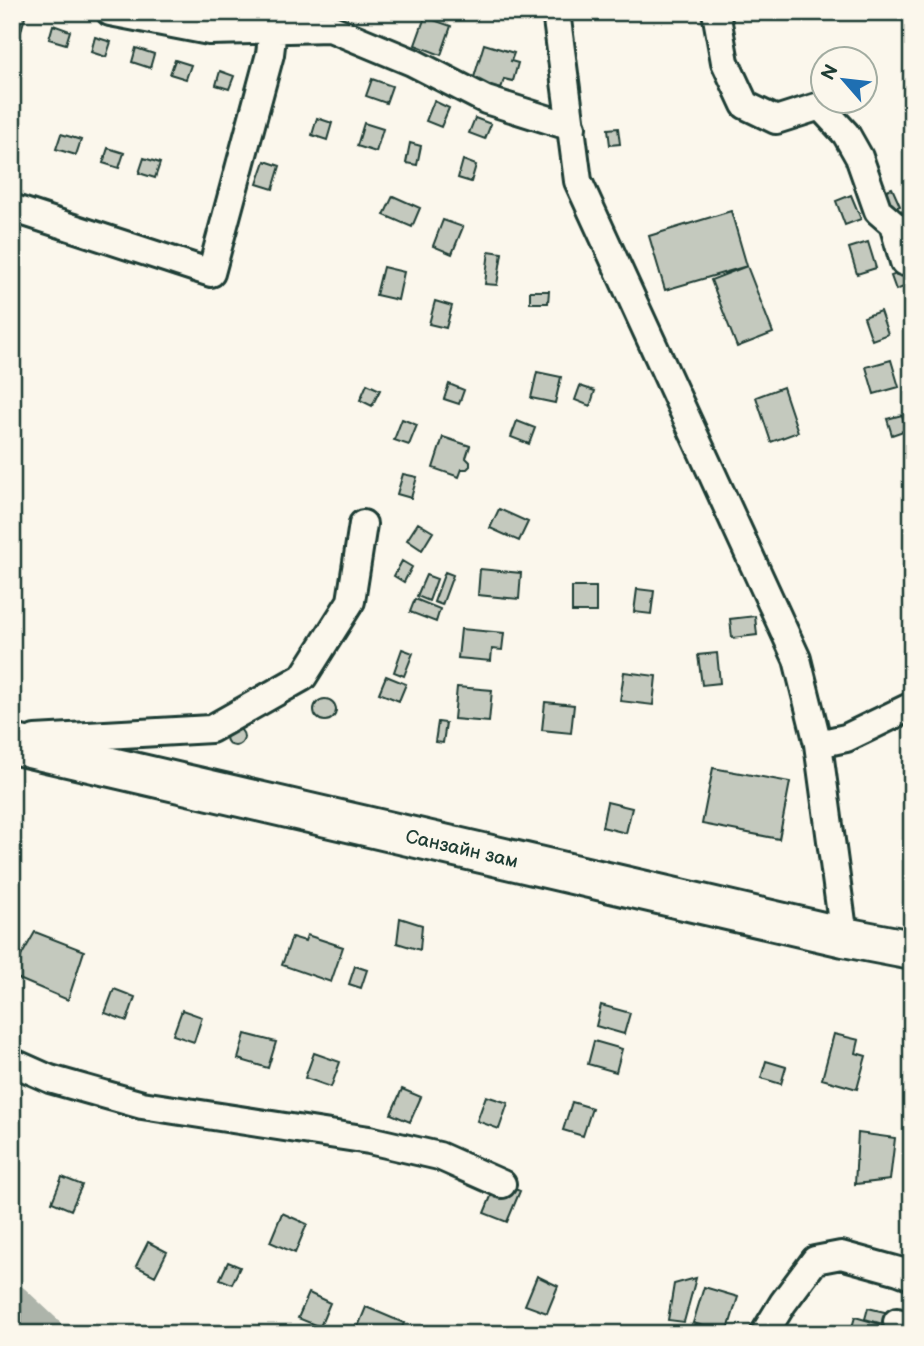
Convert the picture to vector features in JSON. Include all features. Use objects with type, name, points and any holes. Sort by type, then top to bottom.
[{"type":"main road","name":"Санзайн зам","points":[[12,742],[844,937],[912,950]]},
{"type":"street","points":[[110,12],[209,31],[330,28],[412,62],[486,100],[572,127]]},
{"type":"street","points":[[556,12],[579,181],[797,659],[818,744],[844,937]]},
{"type":"street","points":[[716,12],[725,62],[745,105],[776,120],[820,106],[846,134],[859,157],[878,211],[893,224],[904,262],[912,260]]},
{"type":"street","points":[[12,208],[211,273],[270,54],[273,29]]},
{"type":"street","points":[[12,742],[211,729],[303,677],[351,601],[363,524]]},
{"type":"street","points":[[818,744],[846,738],[912,706]]},
{"type":"street","points":[[12,1062],[50,1079],[142,1105],[369,1140],[439,1156],[502,1184]]},
{"type":"street","points":[[764,1334],[815,1260],[841,1255],[912,1276]]},
{"type":"building","points":[[12,13],[25,17],[21,31],[12,28]]},
{"type":"building","points":[[425,17],[451,26],[441,55],[415,45]]},
{"type":"building","points":[[53,25],[70,31],[66,44],[49,39]]},
{"type":"building","points":[[95,37],[111,42],[106,57],[91,52]]},
{"type":"building","points":[[484,44],[514,53],[511,61],[518,63],[513,81],[504,79],[500,92],[472,84]]},
{"type":"building","points":[[136,48],[154,54],[150,68],[132,62]]},
{"type":"building","points":[[175,60],[191,65],[186,79],[170,74]]},
{"type":"building","points":[[220,71],[234,76],[229,89],[216,85]]},
{"type":"building","points":[[372,79],[392,86],[386,103],[366,96]]},
{"type":"building","points":[[434,101],[449,108],[441,127],[426,121]]},
{"type":"building","points":[[317,118],[332,123],[327,140],[312,135]]},
{"type":"building","points":[[475,118],[491,124],[485,139],[469,133]]},
{"type":"building","points":[[364,123],[383,129],[376,152],[357,146]]},
{"type":"building","points":[[618,128],[620,144],[610,145],[608,129]]},
{"type":"building","points":[[61,134],[81,140],[76,155],[56,149]]},
{"type":"building","points":[[410,143],[421,146],[417,165],[406,163]]},
{"type":"building","points":[[108,148],[124,153],[119,168],[103,163]]},
{"type":"building","points":[[144,158],[160,163],[155,178],[139,173]]},
{"type":"building","points":[[463,160],[476,165],[471,182],[458,178]]},
{"type":"building","points":[[265,161],[280,166],[273,189],[257,184]]},
{"type":"building","points":[[892,188],[900,206],[885,212],[878,193]]},
{"type":"building","points":[[851,195],[861,219],[845,225],[836,201]]},
{"type":"building","points":[[393,196],[420,208],[412,227],[384,215]]},
{"type":"building","points":[[731,211],[747,266],[665,290],[649,236]]},
{"type":"building","points":[[443,220],[463,227],[452,254],[433,246]]},
{"type":"building","points":[[868,242],[876,268],[857,274],[849,248]]},
{"type":"building","points":[[489,251],[502,253],[497,285],[485,284]]},
{"type":"building","points":[[747,266],[773,333],[737,347],[711,280]]},
{"type":"building","points":[[383,267],[404,272],[398,300],[376,295]]},
{"type":"building","points":[[907,270],[912,284],[896,290],[891,276]]},
{"type":"building","points":[[530,291],[549,291],[548,303],[530,303]]},
{"type":"building","points":[[435,301],[452,306],[446,328],[429,324]]},
{"type":"building","points":[[880,311],[888,334],[872,340],[864,317]]},
{"type":"building","points":[[891,360],[899,387],[874,394],[866,367]]},
{"type":"building","points":[[537,372],[561,377],[555,403],[531,398]]},
{"type":"building","points":[[367,384],[380,390],[372,406],[360,400]]},
{"type":"building","points":[[449,384],[464,390],[459,404],[444,399]]},
{"type":"building","points":[[580,386],[595,391],[590,406],[575,400]]},
{"type":"building","points":[[783,387],[798,432],[771,442],[756,397]]},
{"type":"building","points":[[902,415],[906,430],[892,435],[887,419]]},
{"type":"building","points":[[402,419],[417,425],[409,445],[394,440]]},
{"type":"building","points":[[517,421],[535,428],[529,444],[511,437]]},
{"type":"building","points":[[443,437],[470,446],[466,458],[470,466],[462,469],[459,477],[433,468]]},
{"type":"building","points":[[403,474],[417,477],[411,498],[397,494]]},
{"type":"building","points":[[499,509],[528,522],[519,541],[490,528]]},
{"type":"building","points":[[418,523],[433,532],[422,550],[407,540]]},
{"type":"building","points":[[402,561],[412,567],[404,582],[394,576]]},
{"type":"building","points":[[480,569],[521,573],[519,599],[478,595]]},
{"type":"building","points":[[445,572],[453,575],[442,605],[434,602]]},
{"type":"building","points":[[426,575],[437,579],[429,601],[417,596]]},
{"type":"building","points":[[572,587],[596,587],[596,612],[572,612]]},
{"type":"building","points":[[637,589],[654,591],[651,614],[634,612]]},
{"type":"building","points":[[415,599],[440,609],[436,622],[410,612]]},
{"type":"building","points":[[755,616],[757,635],[732,638],[730,619]]},
{"type":"building","points":[[461,629],[504,633],[502,650],[492,649],[491,661],[458,658]]},
{"type":"building","points":[[402,649],[413,653],[404,676],[394,672]]},
{"type":"building","points":[[717,653],[720,683],[702,685],[698,655]]},
{"type":"building","points":[[624,672],[656,676],[653,705],[620,701]]},
{"type":"building","points":[[386,676],[406,684],[399,701],[379,693]]},
{"type":"building","points":[[457,687],[492,690],[489,722],[454,719]]},
{"type":"building","points":[[325,699],[333,702],[336,710],[333,718],[325,721],[317,718],[314,710],[317,702]]},
{"type":"building","points":[[545,702],[574,705],[571,733],[542,730]]},
{"type":"building","points":[[438,722],[446,723],[443,743],[435,742]]},
{"type":"building","points":[[235,728],[241,731],[244,737],[241,743],[235,746],[229,743],[226,737],[229,731]]},
{"type":"building","points":[[713,768],[790,782],[779,839],[702,824]]},
{"type":"building","points":[[607,802],[632,808],[626,833],[602,827]]},
{"type":"building","points":[[400,918],[422,925],[420,950],[397,943]]},
{"type":"building","points":[[35,932],[84,951],[68,1000],[12,976]]},
{"type":"building","points":[[307,935],[343,947],[331,982],[282,965],[292,937],[305,941]]},
{"type":"building","points":[[355,966],[367,970],[361,988],[349,984]]},
{"type":"building","points":[[114,989],[135,997],[127,1021],[105,1013]]},
{"type":"building","points":[[601,1005],[630,1013],[624,1034],[596,1026]]},
{"type":"building","points":[[182,1010],[202,1017],[194,1042],[173,1035]]},
{"type":"building","points":[[245,1034],[276,1042],[268,1068],[238,1059]]},
{"type":"building","points":[[834,1034],[859,1040],[856,1053],[866,1056],[857,1089],[822,1079]]},
{"type":"building","points":[[594,1041],[622,1049],[616,1072],[588,1064]]},
{"type":"building","points":[[314,1053],[340,1062],[331,1087],[305,1078]]},
{"type":"building","points":[[766,1061],[786,1067],[781,1084],[761,1078]]},
{"type":"building","points":[[402,1089],[421,1097],[410,1122],[391,1114]]},
{"type":"building","points":[[486,1096],[508,1103],[499,1129],[477,1121]]},
{"type":"building","points":[[572,1102],[592,1108],[583,1136],[563,1130]]},
{"type":"building","points":[[858,1133],[895,1138],[890,1180],[855,1184]]},
{"type":"building","points":[[62,1177],[82,1185],[71,1210],[52,1202]]},
{"type":"building","points":[[497,1182],[520,1191],[507,1222],[484,1213]]},
{"type":"building","points":[[282,1213],[307,1224],[295,1253],[270,1242]]},
{"type":"building","points":[[148,1242],[167,1252],[155,1276],[136,1266]]},
{"type":"building","points":[[228,1262],[240,1267],[232,1284],[220,1279]]},
{"type":"building","points":[[537,1276],[558,1286],[547,1313],[525,1305]]},
{"type":"building","points":[[696,1278],[684,1322],[668,1320],[674,1284]]},
{"type":"building","points":[[704,1287],[738,1297],[727,1333],[693,1323]]},
{"type":"building","points":[[309,1293],[330,1303],[320,1327],[298,1318]]},
{"type":"building","points":[[366,1307],[404,1323],[399,1334],[355,1334]]},
{"type":"building","points":[[868,1308],[893,1314],[890,1326],[865,1319]]},
{"type":"building","points":[[855,1317],[890,1327],[888,1334],[850,1334]]},
{"type":"waterway","points":[[12,1304],[44,1334]]}]
